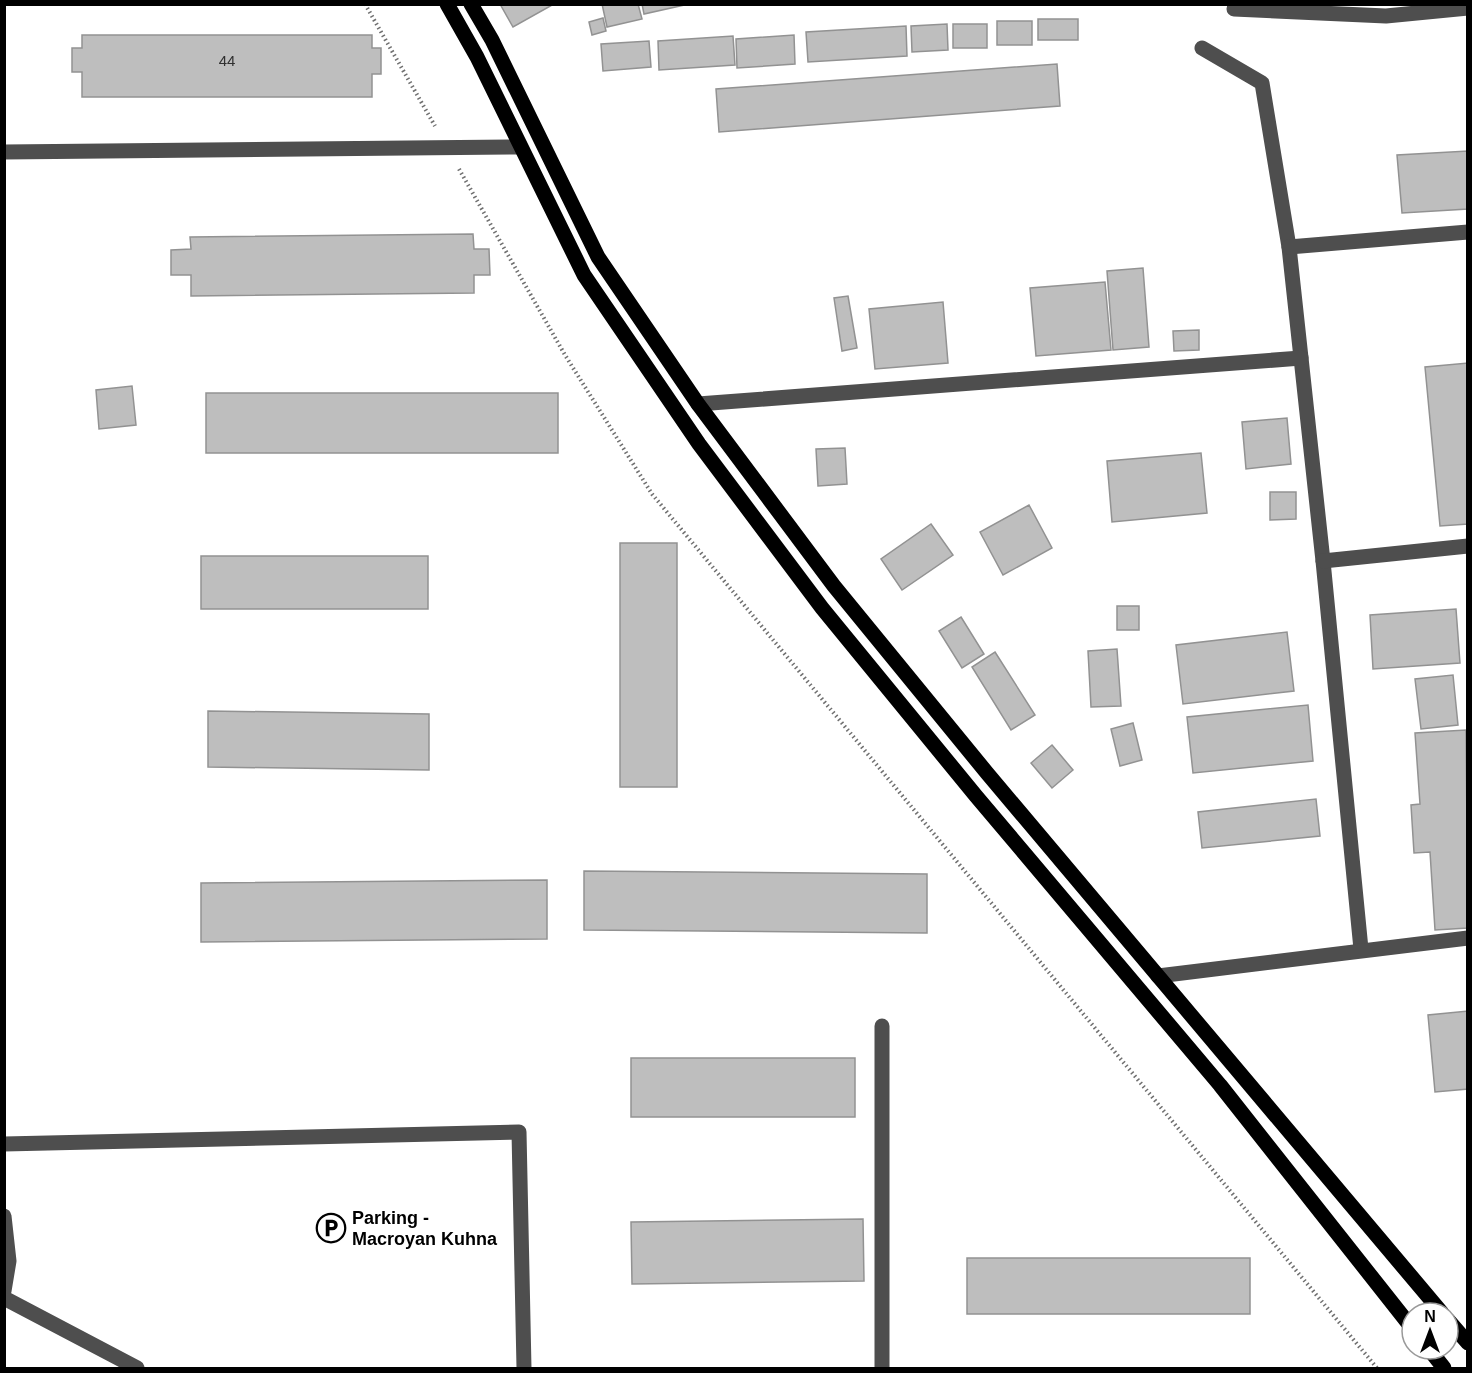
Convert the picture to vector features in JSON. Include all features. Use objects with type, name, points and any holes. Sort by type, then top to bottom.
[{"type":"main road","points":[[447,4],[477,57],[519,147],[584,275],[699,444],[822,608],[976,796],[1220,1085],[1400,1313]]},
{"type":"main road","points":[[471,4],[492,40],[598,257],[698,404],[834,586],[1432,1301]]},
{"type":"street","points":[[1234,9],[1467,8]]},
{"type":"street","points":[[1202,48],[1262,83],[1289,247],[1323,561],[1360,950]]},
{"type":"street","points":[[4,152],[519,147]]},
{"type":"street","points":[[1289,247],[1467,232]]},
{"type":"street","points":[[698,404],[1301,358]]},
{"type":"street","points":[[1323,561],[1467,546]]},
{"type":"street","points":[[1158,976],[1467,938]]},
{"type":"street","points":[[882,1026],[882,1368]]},
{"type":"street","points":[[4,1144],[519,1132],[524,1368]]},
{"type":"street","points":[[4,1216],[9,1261],[4,1291]]},
{"type":"street","points":[[4,1298],[137,1368]]},
{"type":"path","points":[[365,4],[565,355],[651,494],[1377,1368]]},
{"type":"building","points":[[500,4],[554,4],[513,27]]},
{"type":"building","points":[[602,4],[638,4],[642,19],[607,27]]},
{"type":"building","points":[[642,4],[689,4],[644,14]]},
{"type":"building","points":[[603,18],[606,31],[592,35],[589,22]]},
{"type":"building","points":[[1038,19],[1078,19],[1078,40],[1038,40]]},
{"type":"building","points":[[997,21],[1032,21],[1032,45],[997,45]]},
{"type":"building","points":[[947,24],[948,50],[912,52],[911,26]]},
{"type":"building","points":[[953,24],[987,24],[987,48],[953,48]]},
{"type":"building","points":[[906,26],[907,56],[808,62],[806,32]]},
{"type":"building","points":[[82,35],[372,35],[372,48],[381,48],[381,74],[372,74],[372,97],[82,97],[82,72],[72,72],[72,48],[82,48]]},
{"type":"building","points":[[794,35],[795,64],[737,68],[736,39]]},
{"type":"building","points":[[733,36],[735,65],[659,70],[658,41]]},
{"type":"building","points":[[649,41],[651,67],[603,71],[601,44]]},
{"type":"building","points":[[1057,64],[1060,106],[719,132],[716,89]]},
{"type":"building","points":[[1468,151],[1468,209],[1402,213],[1397,155]]},
{"type":"building","points":[[473,234],[474,249],[489,249],[490,275],[474,275],[474,293],[191,296],[191,275],[171,275],[171,250],[191,249],[190,237]]},
{"type":"building","points":[[1143,268],[1149,347],[1113,350],[1107,271]]},
{"type":"building","points":[[1105,282],[1111,350],[1036,356],[1030,288]]},
{"type":"building","points":[[848,296],[857,348],[842,351],[834,298]]},
{"type":"building","points":[[943,302],[948,363],[875,369],[869,309]]},
{"type":"building","points":[[1199,330],[1199,350],[1174,351],[1173,331]]},
{"type":"building","points":[[1468,363],[1468,524],[1440,526],[1425,367]]},
{"type":"building","points":[[132,386],[136,425],[99,429],[96,390]]},
{"type":"building","points":[[206,393],[558,393],[558,453],[206,453]]},
{"type":"building","points":[[1287,418],[1291,464],[1246,469],[1242,422]]},
{"type":"building","points":[[845,448],[847,484],[818,486],[816,449]]},
{"type":"building","points":[[1201,453],[1207,513],[1112,522],[1107,461]]},
{"type":"building","points":[[1270,492],[1296,492],[1296,519],[1270,520]]},
{"type":"building","points":[[1029,505],[1052,548],[1003,575],[980,532]]},
{"type":"building","points":[[931,524],[953,555],[902,590],[881,559]]},
{"type":"building","points":[[620,543],[677,543],[677,787],[620,787]]},
{"type":"building","points":[[201,556],[428,556],[428,609],[201,609]]},
{"type":"building","points":[[1117,606],[1139,606],[1139,630],[1117,630]]},
{"type":"building","points":[[1456,609],[1460,663],[1373,669],[1370,615]]},
{"type":"building","points":[[961,617],[984,654],[962,668],[939,631]]},
{"type":"building","points":[[1287,632],[1294,691],[1183,704],[1176,645]]},
{"type":"building","points":[[1117,649],[1121,706],[1091,707],[1088,651]]},
{"type":"building","points":[[995,652],[1035,715],[1011,730],[972,667]]},
{"type":"building","points":[[1453,675],[1458,725],[1421,729],[1415,679]]},
{"type":"building","points":[[1308,705],[1313,761],[1193,773],[1187,717]]},
{"type":"building","points":[[208,711],[429,714],[429,770],[208,767]]},
{"type":"building","points":[[1133,723],[1142,760],[1120,766],[1111,729]]},
{"type":"building","points":[[1466,730],[1468,928],[1435,930],[1430,852],[1414,853],[1411,805],[1420,804],[1415,733]]},
{"type":"building","points":[[1052,745],[1073,770],[1052,788],[1031,763]]},
{"type":"building","points":[[1316,799],[1320,836],[1202,848],[1198,812]]},
{"type":"building","points":[[584,871],[927,874],[927,933],[584,930]]},
{"type":"building","points":[[547,880],[547,939],[201,942],[201,883]]},
{"type":"building","points":[[1468,1011],[1468,1089],[1435,1092],[1428,1015]]},
{"type":"building","points":[[631,1058],[855,1058],[855,1117],[631,1117]]},
{"type":"building","points":[[863,1219],[864,1281],[632,1284],[631,1222]]},
{"type":"building","points":[[967,1258],[1250,1258],[1250,1314],[967,1314]]},
{"type":"place","name":"Parking - Macroyan Kuhna","points":[[331,1228]]}]
